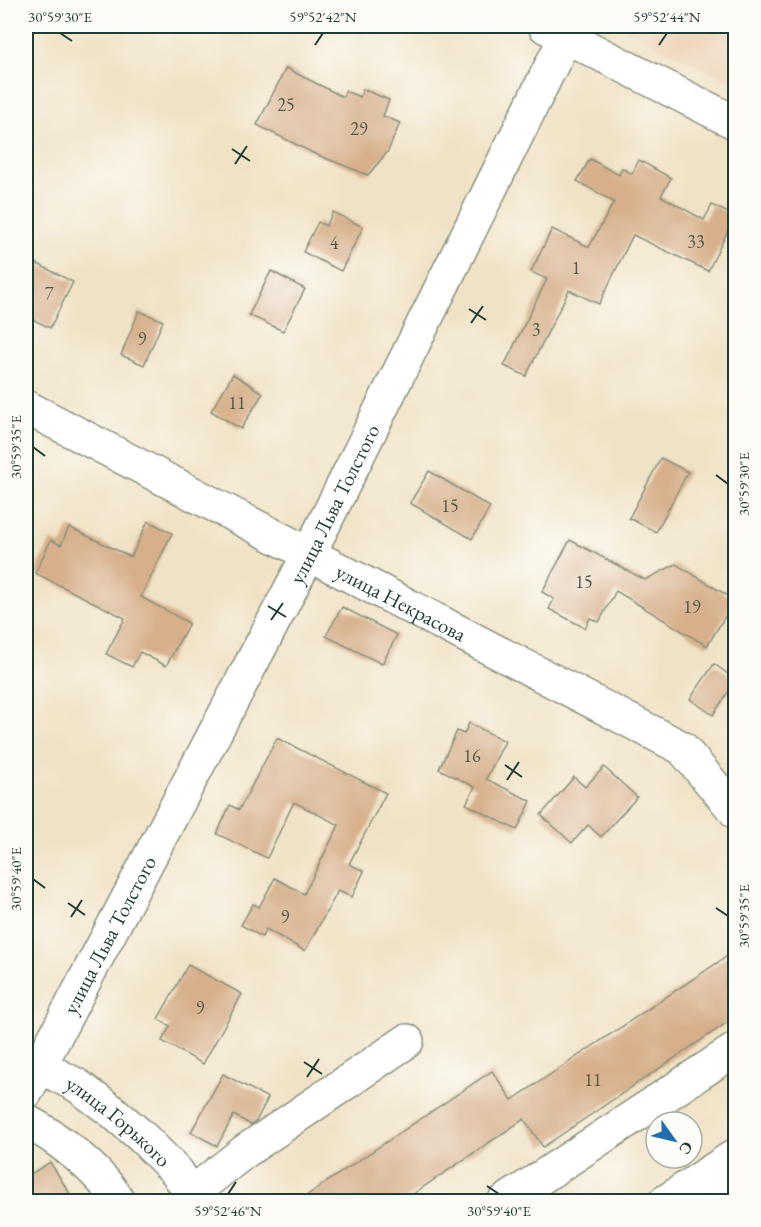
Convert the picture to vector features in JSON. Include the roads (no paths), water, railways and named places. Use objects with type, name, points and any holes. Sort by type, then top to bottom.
[{"type":"street","points":[[555,31],[735,123]]},
{"type":"street","name":"улица Льва Толстого","points":[[30,1073],[309,554],[555,31]]},
{"type":"street","name":"улица Некрасова","points":[[26,407],[682,748],[735,812]]},
{"type":"street","points":[[193,1198],[244,1152],[407,1041]]},
{"type":"street","points":[[504,1202],[735,1049]]},
{"type":"street","name":"улица Горького","points":[[30,1073],[78,1086],[113,1112],[177,1172],[193,1198]]},
{"type":"street","points":[[26,1121],[51,1134],[110,1185],[119,1202]]},
{"type":"street","points":[[664,1202],[723,1163],[731,1202]]}]
